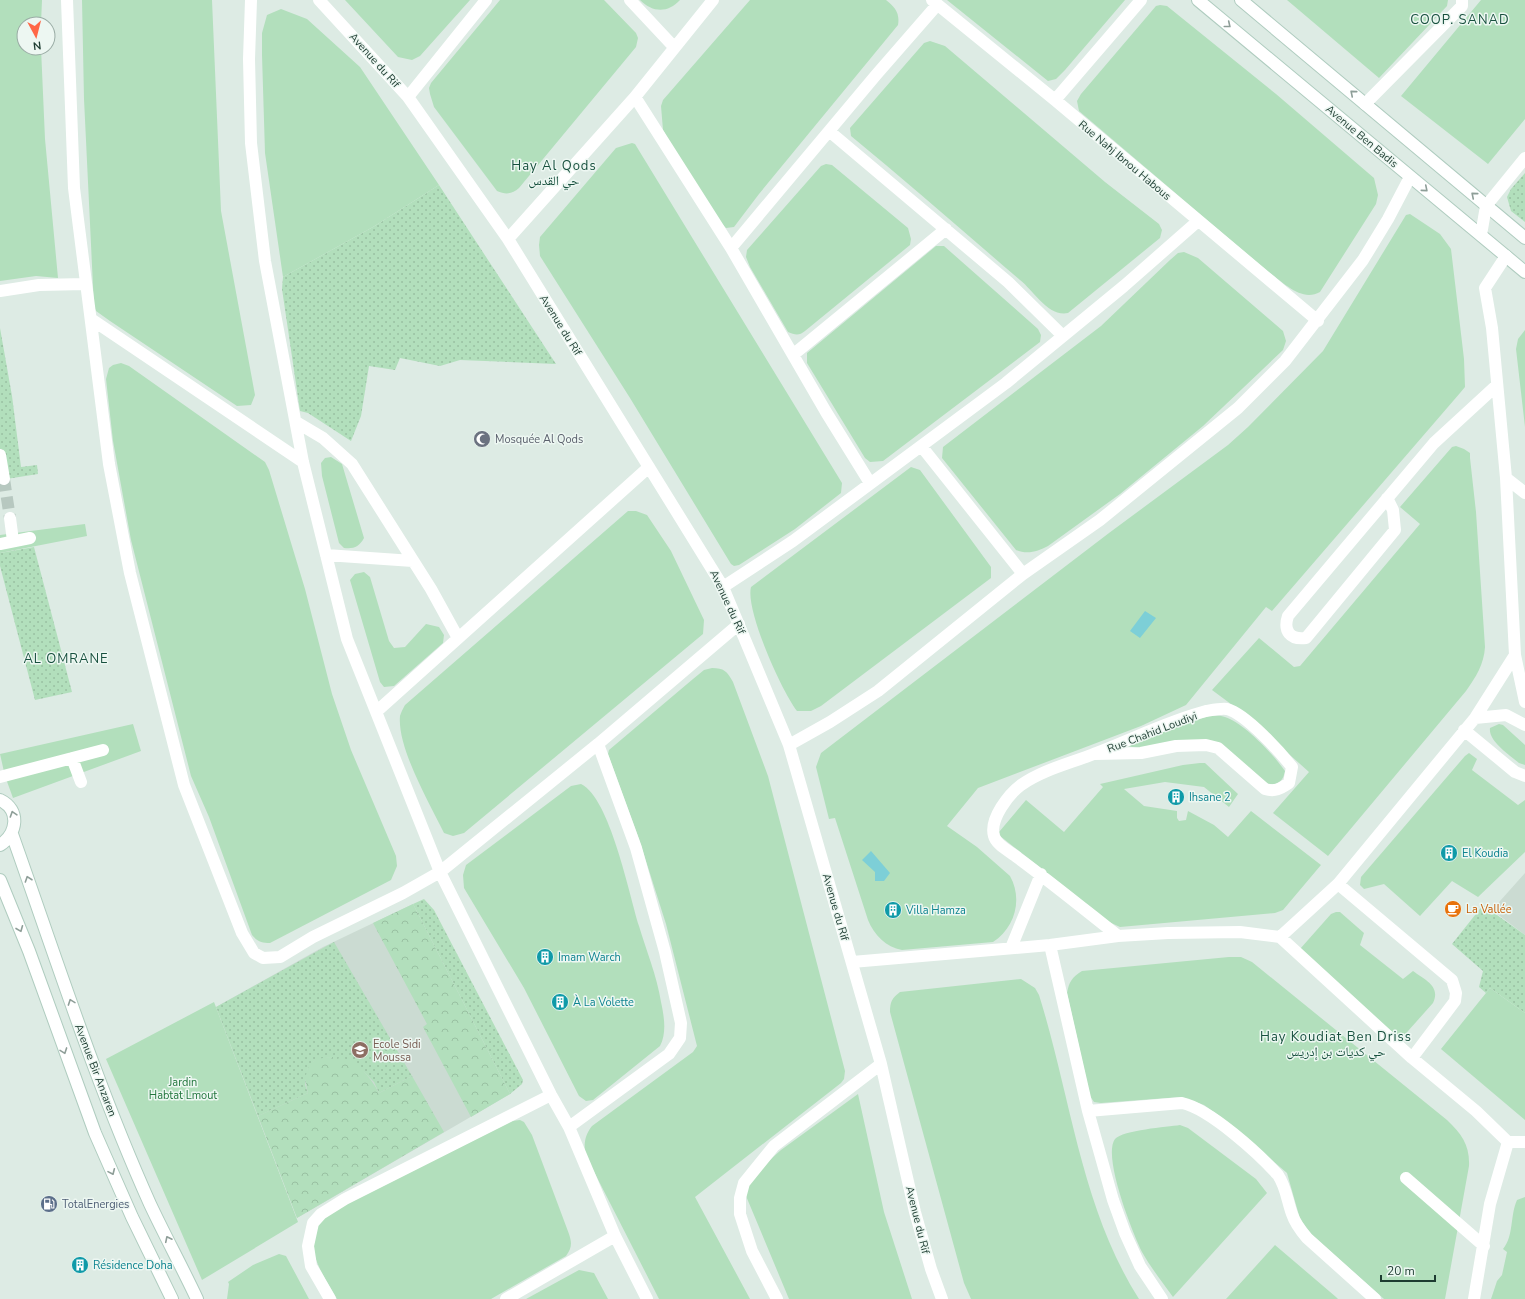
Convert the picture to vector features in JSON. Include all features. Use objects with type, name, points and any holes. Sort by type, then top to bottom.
[{"type":"street","points":[[67,0],[74,188],[109,464],[130,573],[184,786],[242,933],[254,953],[263,958],[280,957],[313,937],[403,893],[440,872],[598,744],[739,624]]},
{"type":"street","points":[[251,0],[249,59],[251,143],[265,262],[303,462],[347,639],[440,872],[551,1095],[569,1127],[615,1236],[647,1299]]},
{"type":"street","name":"Avenue du Rif","points":[[319,0],[408,97],[508,239],[723,587],[789,745],[881,1064],[916,1212],[931,1269],[942,1299]]},
{"type":"street","points":[[408,97],[486,0]]},
{"type":"street","points":[[630,0],[674,47]]},
{"type":"street","points":[[508,239],[635,97],[713,0]]},
{"type":"street","points":[[1055,100],[1141,0]]},
{"type":"street","name":"Avenue Ben Badis","points":[[1198,0],[1525,272]]},
{"type":"street","points":[[1241,0],[1525,238]]},
{"type":"street","points":[[731,248],[935,2]]},
{"type":"street","name":"Rue Nahj Ibnou Habous","points":[[935,2],[1055,100],[1318,321]]},
{"type":"street","points":[[1365,104],[1464,2]]},
{"type":"street","points":[[635,97],[731,248],[794,354],[826,412],[870,483]]},
{"type":"street","points":[[829,131],[1008,282],[1063,336]]},
{"type":"street","points":[[1481,235],[1486,206],[1525,158]]},
{"type":"street","points":[[789,745],[830,722],[878,691],[1023,574],[1100,520],[1238,408],[1285,362],[1364,260],[1410,177]]},
{"type":"street","points":[[723,587],[793,541],[870,483],[922,447],[1006,383],[1124,286],[1198,221]]},
{"type":"street","points":[[794,354],[946,229]]},
{"type":"street","points":[[1506,256],[1485,288],[1492,328],[1496,386],[1506,478],[1515,627],[1515,655],[1525,702]]},
{"type":"street","points":[[0,291],[39,285],[85,284]]},
{"type":"street","points":[[90,319],[303,462]]},
{"type":"street","points":[[1387,498],[1393,510],[1395,530],[1306,638],[1299,639],[1291,636],[1286,631],[1288,616],[1387,498],[1434,443],[1496,386]]},
{"type":"street","points":[[296,422],[323,438],[352,464],[413,561],[458,638]]},
{"type":"street","points":[[922,447],[1023,574]]},
{"type":"street","points":[[0,455],[4,479]]},
{"type":"street","points":[[376,712],[649,467]]},
{"type":"street","points":[[1506,478],[1525,493]]},
{"type":"street","points":[[10,518],[13,541]]},
{"type":"street","points":[[0,544],[30,538]]},
{"type":"street","points":[[326,555],[413,561]]},
{"type":"street","points":[[1515,627],[1525,615]]},
{"type":"street","points":[[1280,937],[1338,884],[1475,718],[1515,655]]},
{"type":"street","name":"Rue Chahid Loudiyi","points":[[1094,754],[1134,753],[1176,746],[1206,744],[1218,748],[1265,789],[1273,791],[1280,790],[1289,783],[1292,767],[1281,753],[1242,718],[1227,709],[1208,710],[1173,721],[1094,754],[1040,774],[1020,786],[1008,799],[997,816],[993,828],[997,842],[1041,874],[1118,936]]},
{"type":"street","points":[[1475,718],[1506,715],[1525,725]]},
{"type":"street","points":[[1464,730],[1515,772],[1525,776]]},
{"type":"street","points":[[569,1127],[669,1054],[680,1038],[681,1023],[666,952],[636,848],[598,744]]},
{"type":"street","points":[[0,777],[103,750]]},
{"type":"street","points":[[72,758],[81,782]]},
{"type":"street","points":[[0,800],[11,809],[15,817],[15,826],[12,834],[7,841],[0,845]]},
{"type":"street","name":"Avenue Bir Anzaren","points":[[12,834],[73,1010],[116,1122],[151,1205],[197,1299]]},
{"type":"street","points":[[1011,948],[1041,874]]},
{"type":"street","name":"Avenue Bir Anzaren","points":[[0,880],[29,951],[94,1133],[132,1217],[172,1299]]},
{"type":"street","points":[[1338,884],[1452,980],[1456,993],[1455,1001],[1412,1058]]},
{"type":"street","points":[[852,962],[1050,945],[1118,936],[1168,933],[1240,932],[1280,937],[1412,1058],[1476,1111],[1508,1142],[1525,1142]]},
{"type":"street","points":[[1050,945],[1088,1111],[1113,1200],[1125,1233],[1140,1266],[1162,1299]]},
{"type":"street","points":[[778,1299],[752,1251],[740,1214],[740,1198],[744,1183],[774,1146],[881,1064]]},
{"type":"street","points":[[330,1299],[311,1266],[308,1246],[313,1223],[321,1214],[345,1198],[551,1095]]},
{"type":"street","points":[[1088,1111],[1182,1103],[1191,1105],[1213,1117],[1278,1175],[1283,1182],[1292,1214],[1299,1228],[1307,1238],[1375,1299]]},
{"type":"street","points":[[1474,1299],[1490,1204],[1508,1142]]},
{"type":"street","points":[[1406,1178],[1484,1246]]},
{"type":"street","points":[[506,1299],[615,1236]]},
{"type":"shaded area","points":[[1525,873],[1525,935],[1492,910]]},
{"type":"shaded area","name":"Ecole Sidi Moussa","points":[[413,904],[510,1094],[297,1218],[216,1007],[323,947]]},
{"type":"green space","points":[[0,0],[42,0],[41,16],[16,16],[16,56],[41,56],[45,139],[58,278],[36,276],[0,281]]},
{"type":"green space","points":[[82,0],[212,0],[221,211],[255,395],[251,405],[237,406],[110,321],[96,311],[94,307],[84,99]]},
{"type":"green space","points":[[345,0],[470,0],[420,56],[412,60],[398,57]]},
{"type":"green space","points":[[500,0],[604,0],[636,33],[638,38],[636,47],[519,188],[511,193],[497,191],[434,107],[429,88],[431,83]]},
{"type":"green space","points":[[640,0],[680,0],[671,7],[660,10],[650,7]]},
{"type":"green space","points":[[750,0],[886,0],[896,11],[898,25],[759,194],[734,227],[726,228],[721,223],[663,130],[661,106],[663,100]]},
{"type":"green space","points":[[947,0],[1125,0],[1065,70],[1056,79],[1048,81]]},
{"type":"green space","points":[[1287,0],[1448,0],[1447,6],[1379,78]]},
{"type":"green space","points":[[1481,0],[1525,0],[1525,119],[1488,164],[1401,96]]},
{"type":"green space","points":[[1156,6],[1167,6],[1276,94],[1374,178],[1378,195],[1376,204],[1320,292],[1313,295],[1306,295],[1299,293],[1285,285],[1079,111],[1077,101],[1081,94]]},
{"type":"green space","points":[[281,9],[307,19],[360,67],[439,185],[373,227],[283,277],[265,153],[262,55],[262,33],[267,15]]},
{"type":"green space","points":[[930,41],[945,46],[1105,182],[1159,224],[1162,230],[1160,238],[1068,313],[1054,311],[1048,307],[1020,280],[851,136],[850,128],[924,43]]},
{"type":"green space","points":[[632,143],[635,144],[842,483],[841,493],[795,529],[739,565],[734,566],[731,564],[630,398],[540,256],[540,237],[616,148]]},
{"type":"green space","points":[[826,164],[832,165],[908,228],[911,239],[910,245],[805,331],[801,334],[795,334],[788,332],[750,267],[746,257],[747,250],[821,166]]},
{"type":"green space","points":[[1525,173],[1525,222],[1511,211],[1507,197],[1511,189]]},
{"type":"green space","points":[[439,185],[556,364],[460,360],[440,366],[400,358],[395,370],[369,366],[361,416],[351,441],[308,413],[300,411],[282,289],[283,277],[373,227]]},
{"type":"green space","points":[[1410,214],[1440,234],[1451,249],[1464,359],[1465,387],[1272,611],[1266,607],[1186,705],[1141,726],[978,788],[947,826],[977,847],[1010,876],[1016,894],[1015,912],[1007,929],[1001,936],[993,942],[902,950],[881,940],[868,920],[835,818],[829,819],[816,767],[821,753],[1109,533],[1228,445],[1248,427],[1323,351],[1406,215]]},
{"type":"green space","points":[[936,246],[944,246],[1038,329],[1041,335],[1040,342],[883,461],[870,462],[865,458],[807,363],[807,353]]},
{"type":"green space","points":[[1184,252],[1198,258],[1283,331],[1286,341],[1283,350],[1203,426],[1120,494],[1048,546],[1037,551],[1029,552],[1016,550],[942,458],[943,447],[1101,326],[1170,260],[1178,253]]},
{"type":"green space","points":[[0,328],[12,396],[21,467],[37,465],[38,474],[0,480]]},
{"type":"green space","points":[[1525,330],[1525,427],[1516,349],[1518,339]]},
{"type":"green space","points":[[121,363],[129,366],[265,462],[269,470],[305,589],[332,694],[351,750],[396,856],[397,866],[391,880],[270,943],[260,942],[252,935],[209,817],[191,776],[131,540],[113,441],[106,379],[109,368],[113,365]]},
{"type":"green space","points":[[1456,446],[1470,453],[1476,512],[1485,647],[1483,659],[1476,675],[1466,691],[1328,856],[1273,813],[1309,772],[1243,713],[1212,690],[1259,638],[1294,667],[1300,666],[1420,524],[1400,507],[1452,447]]},
{"type":"green space","points":[[331,457],[342,464],[364,538],[360,544],[353,548],[344,548],[339,543],[322,476],[321,463],[325,458]]},
{"type":"green space","points":[[911,467],[920,470],[991,567],[991,578],[821,706],[811,711],[797,711],[790,701],[766,650],[754,613],[751,598],[751,587]]},
{"type":"green space","points":[[628,511],[636,511],[647,515],[671,551],[704,620],[703,634],[464,833],[453,836],[444,833],[423,792],[404,744],[400,729],[400,716],[405,705]]},
{"type":"green space","points":[[85,524],[87,536],[0,553],[0,535]]},
{"type":"green space","points":[[34,547],[72,692],[35,700],[0,566],[0,553]]},
{"type":"green space","points":[[364,572],[370,577],[389,641],[394,648],[405,647],[426,624],[439,627],[444,635],[443,643],[394,686],[384,687],[380,682],[350,580],[355,574]]},
{"type":"green space","points":[[712,668],[725,671],[733,682],[768,776],[845,1071],[844,1079],[841,1083],[695,1197],[750,1299],[659,1299],[585,1154],[585,1142],[586,1136],[592,1126],[693,1052],[697,1046],[666,924],[639,839],[608,754],[609,750],[693,679],[704,670]]},
{"type":"green space","points":[[1209,716],[1221,716],[1233,720],[1258,740],[1285,771],[1280,781],[1275,784],[1264,782],[1220,743],[1137,748],[1127,746],[1175,727]]},
{"type":"green space","points":[[133,724],[141,751],[13,798],[5,776],[0,754]]},
{"type":"green space","points":[[1499,724],[1503,725],[1525,745],[1525,765],[1519,763],[1505,752],[1492,738],[1490,728]]},
{"type":"green space","points":[[1469,753],[1477,759],[1472,770],[1518,805],[1525,800],[1525,852],[1478,897],[1452,881],[1420,916],[1384,884],[1364,889],[1360,885],[1361,877]]},
{"type":"green space","points":[[1205,763],[1238,794],[1229,807],[1204,787],[1165,782],[1124,789],[1144,806],[1177,811],[1177,818],[1179,821],[1186,820],[1188,811],[1214,825],[1228,837],[1251,811],[1321,865],[1283,910],[1275,913],[1120,927],[1109,922],[1000,836],[999,832],[1026,800],[1064,832],[1103,787],[1100,784],[1183,765]]},
{"type":"green space","points":[[581,784],[591,793],[601,808],[617,848],[657,983],[664,1024],[664,1036],[660,1046],[593,1100],[586,1101],[579,1096],[524,988],[464,888],[463,875],[466,865],[571,786]]},
{"type":"green space","points":[[424,899],[434,910],[523,1080],[522,1084],[510,1094],[413,904]]},
{"type":"green space","points":[[413,904],[510,1094],[471,1117],[423,1027],[427,1024],[373,923]]},
{"type":"green space","points":[[1483,905],[1525,935],[1525,1013],[1490,988],[1486,993],[1479,987],[1483,971],[1452,944]]},
{"type":"green space","points":[[1340,912],[1364,933],[1360,945],[1403,979],[1413,971],[1427,981],[1435,992],[1433,1003],[1400,1040],[1300,949],[1331,914]]},
{"type":"green space","points":[[334,942],[412,1076],[379,1093],[374,1082],[364,1072],[330,1057],[314,1061],[308,1068],[305,1085],[308,1093],[258,1116],[216,1007]]},
{"type":"green space","points":[[1241,957],[1252,962],[1447,1120],[1461,1135],[1468,1152],[1469,1166],[1445,1299],[1384,1299],[1312,1235],[1300,1219],[1287,1173],[1221,1117],[1204,1105],[1181,1097],[1101,1103],[1094,1102],[1090,1096],[1067,993],[1070,983],[1076,975],[1082,971]]},
{"type":"green space","points":[[1021,979],[1035,988],[1039,995],[1090,1190],[1103,1227],[1119,1264],[1139,1299],[971,1299],[964,1283],[890,1012],[890,1006],[893,998],[900,992]]},
{"type":"green space","points":[[1490,988],[1525,1013],[1525,1120],[1441,1049]]},
{"type":"green space","name":"Jardin Habtat Lmout","points":[[214,1002],[298,1222],[202,1280],[106,1059]]},
{"type":"green space","points":[[330,1057],[346,1059],[356,1064],[373,1083],[379,1093],[412,1076],[444,1132],[297,1218],[258,1116],[308,1093],[306,1076],[308,1067],[316,1060]]},
{"type":"green space","points":[[858,1094],[884,1212],[912,1299],[789,1299],[746,1196],[748,1185],[754,1174],[781,1150]]},
{"type":"green space","points":[[520,1120],[524,1122],[532,1135],[569,1234],[571,1245],[566,1256],[491,1299],[337,1299],[318,1265],[314,1254],[313,1243],[315,1233],[321,1222],[331,1212],[512,1121]]},
{"type":"green space","points":[[1180,1125],[1188,1128],[1256,1179],[1267,1193],[1173,1297],[1142,1252],[1132,1229],[1115,1177],[1112,1161],[1112,1148],[1115,1139],[1127,1133]]},
{"type":"green space","points":[[1525,1197],[1525,1299],[1491,1299],[1497,1281],[1502,1275],[1507,1252],[1503,1249],[1509,1238],[1513,1212],[1517,1200]]},
{"type":"green space","points":[[1275,1245],[1336,1297],[1338,1299],[1226,1299]]},
{"type":"green space","points":[[279,1254],[286,1256],[309,1299],[227,1299],[228,1282],[253,1265]]},
{"type":"green space","points":[[579,1270],[594,1273],[608,1299],[526,1299]]},
{"type":"water","points":[[1145,611],[1156,618],[1140,638],[1130,631]]},
{"type":"water","points":[[871,851],[890,873],[884,881],[875,881],[875,872],[862,860]]},
{"type":"tunnel","points":[[4,479],[10,518]]},
{"type":"place","name":"Mosquée Al Qods","points":[[482,439]]},
{"type":"place","name":"Ihsane 2","points":[[1176,797]]},
{"type":"place","name":"El Koudia","points":[[1449,853]]},
{"type":"place","name":"La Vallée","points":[[1453,909]]},
{"type":"place","name":"Villa Hamza","points":[[893,910]]},
{"type":"place","name":"Imam Warch","points":[[545,957]]},
{"type":"place","name":"À La Volette","points":[[560,1002]]},
{"type":"place","name":"Ecole Sidi Moussa","points":[[360,1050]]},
{"type":"place","name":"TotalEnergies","points":[[49,1204]]},
{"type":"place","name":"Résidence Doha","points":[[80,1265]]},
{"type":"district","name":"COOP. SANAD","points":[[1460,19]]},
{"type":"district","name":"Hay Al Qods حي القدس","points":[[554,172]]},
{"type":"district","name":"AL OMRANE","points":[[66,658]]},
{"type":"district","name":"Hay Koudiat Ben Driss حي كديات بن إدريس","points":[[1336,1044]]}]
